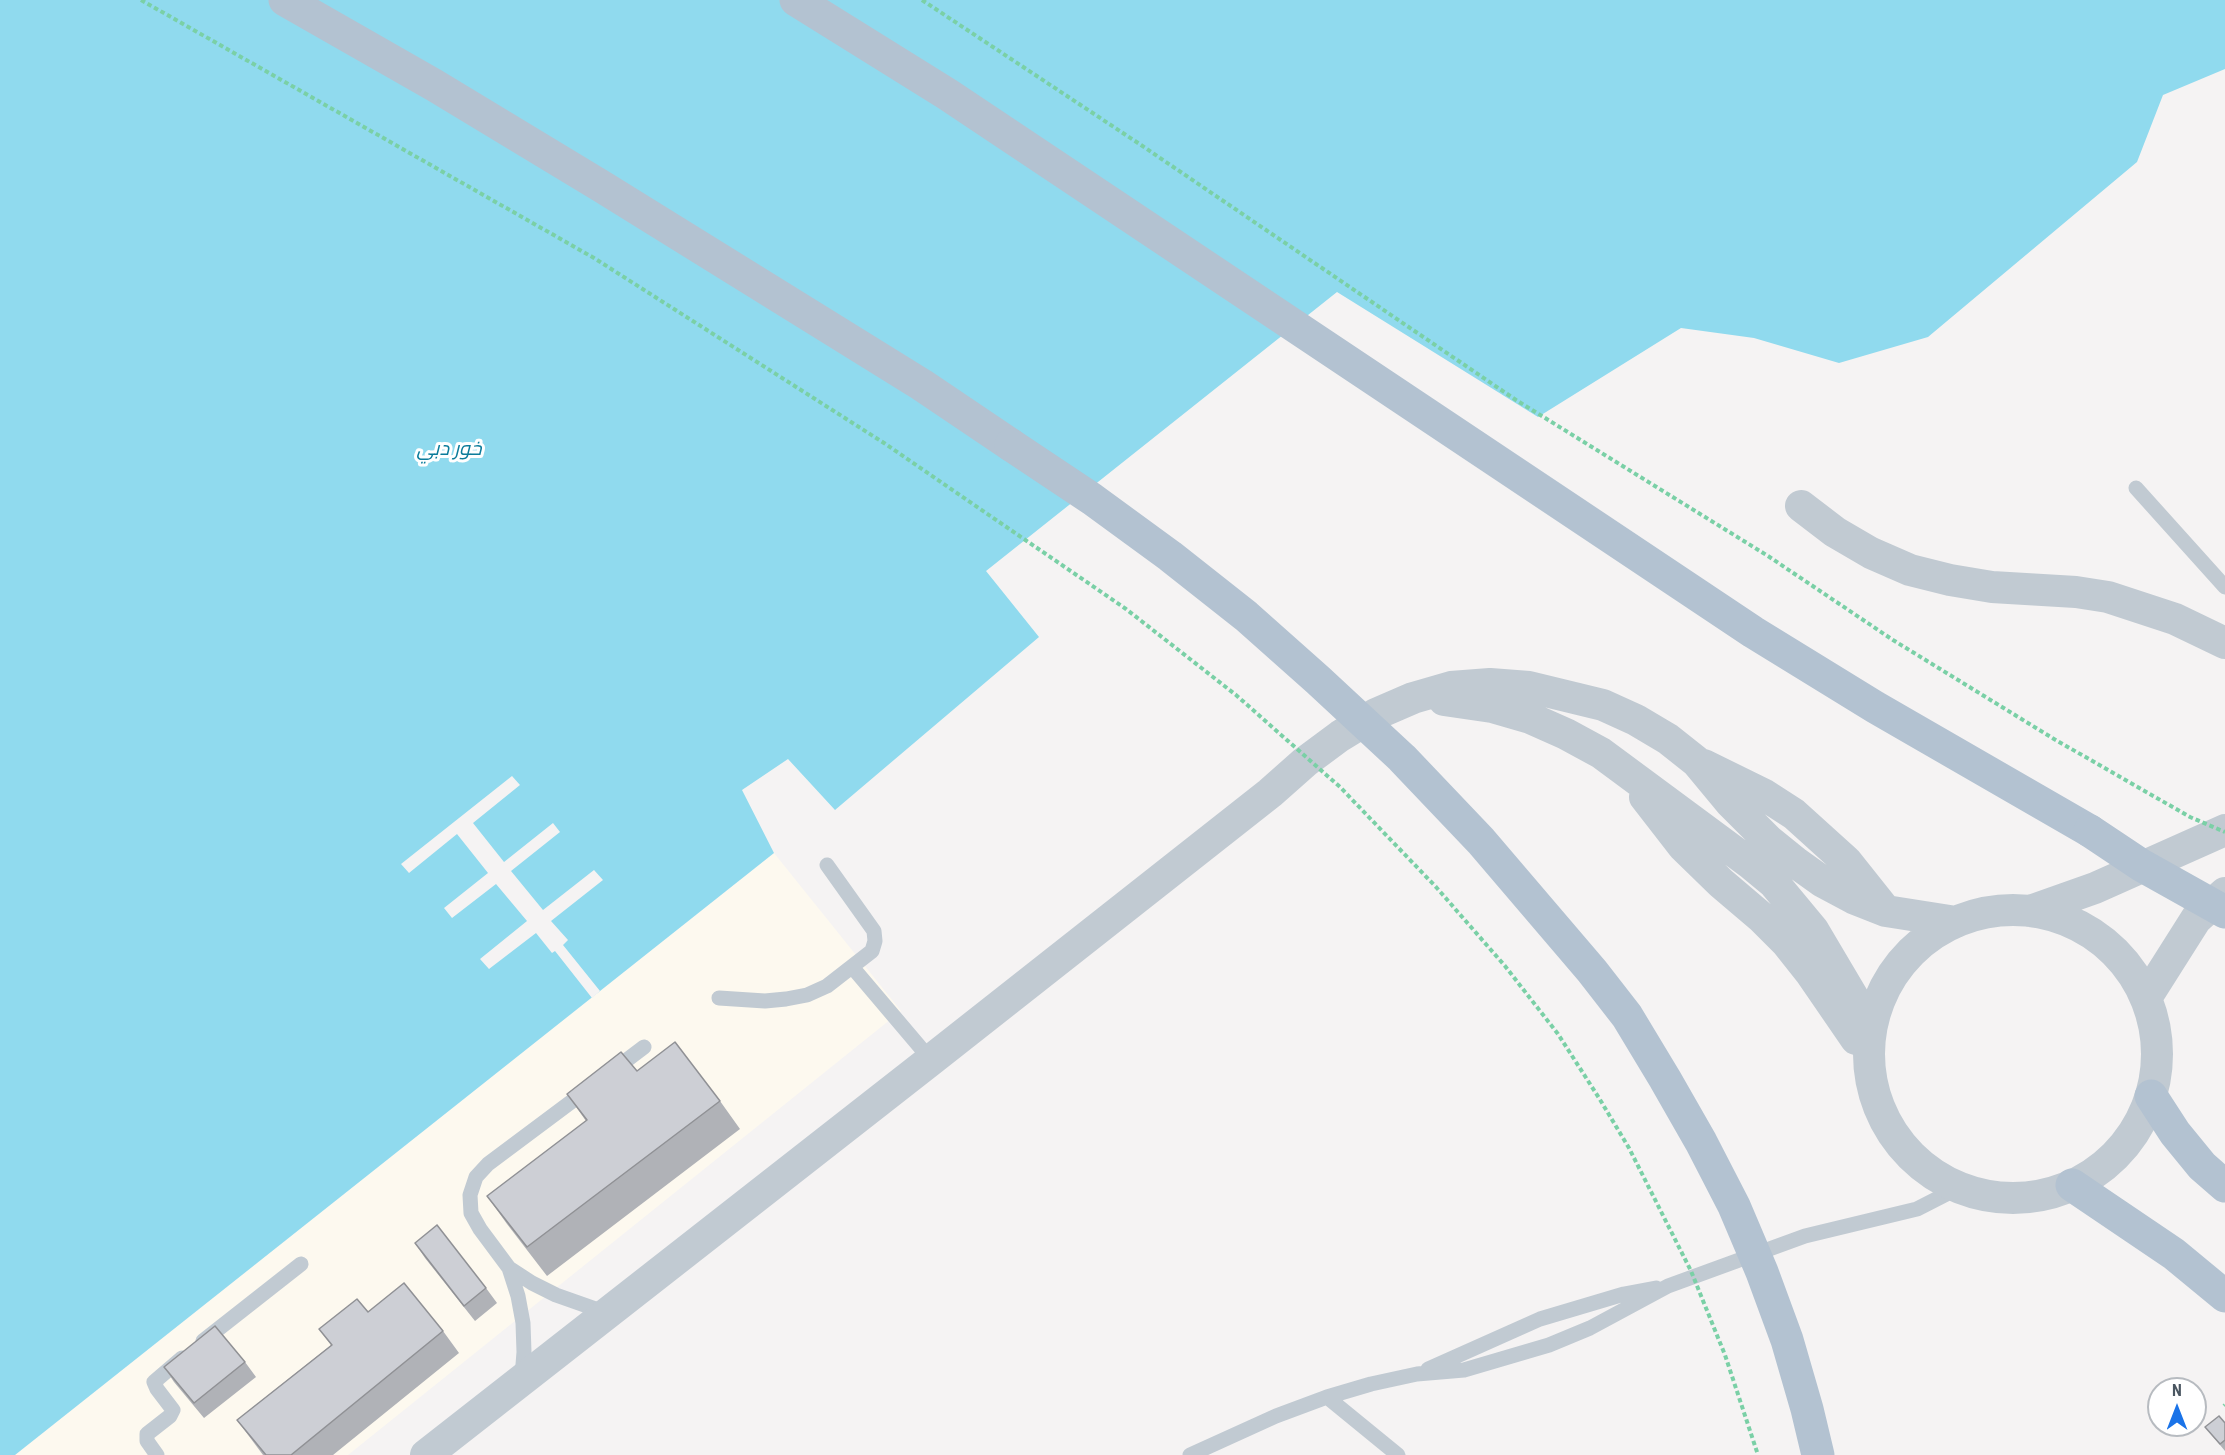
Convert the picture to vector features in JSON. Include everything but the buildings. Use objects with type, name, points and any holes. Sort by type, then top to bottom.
[{"type":"main road","points":[[285,0],[434,85],[601,186],[912,379],[1092,499],[1170,556],[1286,651],[1402,758],[1481,841],[1592,970],[1627,1016],[1701,1142],[1762,1272],[1787,1340],[1818,1455]]},
{"type":"main road","points":[[796,0],[947,94],[1743,625],[1875,707],[2090,831],[2141,865],[2225,912]]},
{"type":"main road","points":[[2090,831],[2175,868],[2225,886]]},
{"type":"main road","points":[[2151,1096],[2175,1133],[2202,1166],[2225,1186]]},
{"type":"main road","points":[[2072,1185],[2174,1254],[2225,1296]]},
{"type":"street","points":[[1801,506],[1835,532],[1871,553],[1910,570],[1992,587],[2076,592],[2108,597],[2175,619],[2225,643]]},
{"type":"street","points":[[426,1455],[932,1060],[1261,800],[1305,762],[1340,736],[1376,714],[1413,698],[1451,687],[1490,684],[1529,687],[1603,705],[1636,720],[1668,739],[1697,762],[1731,803],[1769,841],[1795,862],[1853,898],[1886,911],[1956,922]]},
{"type":"street","points":[[1413,698],[1453,700],[1492,707],[1530,718],[1566,734],[1601,753],[1750,864],[1773,883],[1813,930],[1870,1042]]},
{"type":"street","points":[[2030,911],[2095,888],[2219,831]]},
{"type":"street","points":[[2146,998],[2196,920],[2225,893]]},
{"type":"street","points":[[2005,910],[2030,911],[2055,916],[2100,939],[2134,975],[2146,998],[2154,1022],[2157,1072],[2142,1119],[2129,1140],[2100,1168],[2072,1185],[2048,1194],[2026,1197],[1981,1194],[1960,1188],[1935,1175],[1920,1163],[1894,1136],[1880,1111],[1871,1084],[1870,1042],[1878,1001],[1892,975],[1910,954],[1931,935],[1956,922],[1980,914],[2005,910]]},
{"type":"lane","points":[[2136,488],[2225,587]]},
{"type":"lane","points":[[719,998],[765,1001],[807,994],[826,986],[853,968],[872,951],[875,941],[874,931],[827,865]]},
{"type":"lane","points":[[853,968],[932,1060]]},
{"type":"lane","points":[[608,1312],[556,1295],[509,1268],[471,1213],[470,1195],[476,1177],[488,1164],[644,1047]]},
{"type":"lane","points":[[1190,1455],[1276,1416],[1327,1397],[1417,1374],[1464,1370],[1549,1345],[1600,1323],[1668,1286],[1805,1236],[1917,1209],[1960,1188]]},
{"type":"lane","points":[[157,1455],[147,1441],[147,1434],[170,1416],[173,1410],[157,1389],[156,1379],[301,1264]]},
{"type":"lane","points":[[509,1268],[523,1323],[522,1380]]},
{"type":"lane","points":[[1417,1374],[1540,1319],[1624,1294],[1668,1286]]},
{"type":"lane","points":[[1327,1397],[1398,1455]]},
{"type":"path","points":[[141,0],[594,258],[884,443],[1126,609],[1236,695],[1340,787],[1436,887],[1505,966],[1558,1034],[1599,1098],[1629,1148],[1691,1271],[1725,1355],[1758,1455]]},
{"type":"path","points":[[922,0],[1141,145],[1516,400],[1768,556],[1893,640],[2054,739],[2190,817],[2219,831]]},
{"type":"shaded area","points":[[774,853],[901,1011],[348,1455],[15,1455]]},
{"type":"water","name":"خور دبي","points":[[0,0],[2225,0],[2225,69],[2163,95],[2137,162],[1928,337],[1839,363],[1754,338],[1681,328],[1538,417],[1337,292],[986,571],[1039,637],[835,810],[788,759],[742,790],[774,853],[15,1455],[0,1455]]},
{"type":"pier","points":[[512,776],[520,785],[473,823],[504,862],[553,823],[560,832],[511,871],[543,910],[594,870],[603,880],[551,921],[568,940],[563,945],[600,991],[592,998],[555,951],[552,953],[536,933],[489,969],[480,959],[527,921],[496,884],[452,918],[444,908],[488,873],[457,834],[409,873],[401,864]]}]
